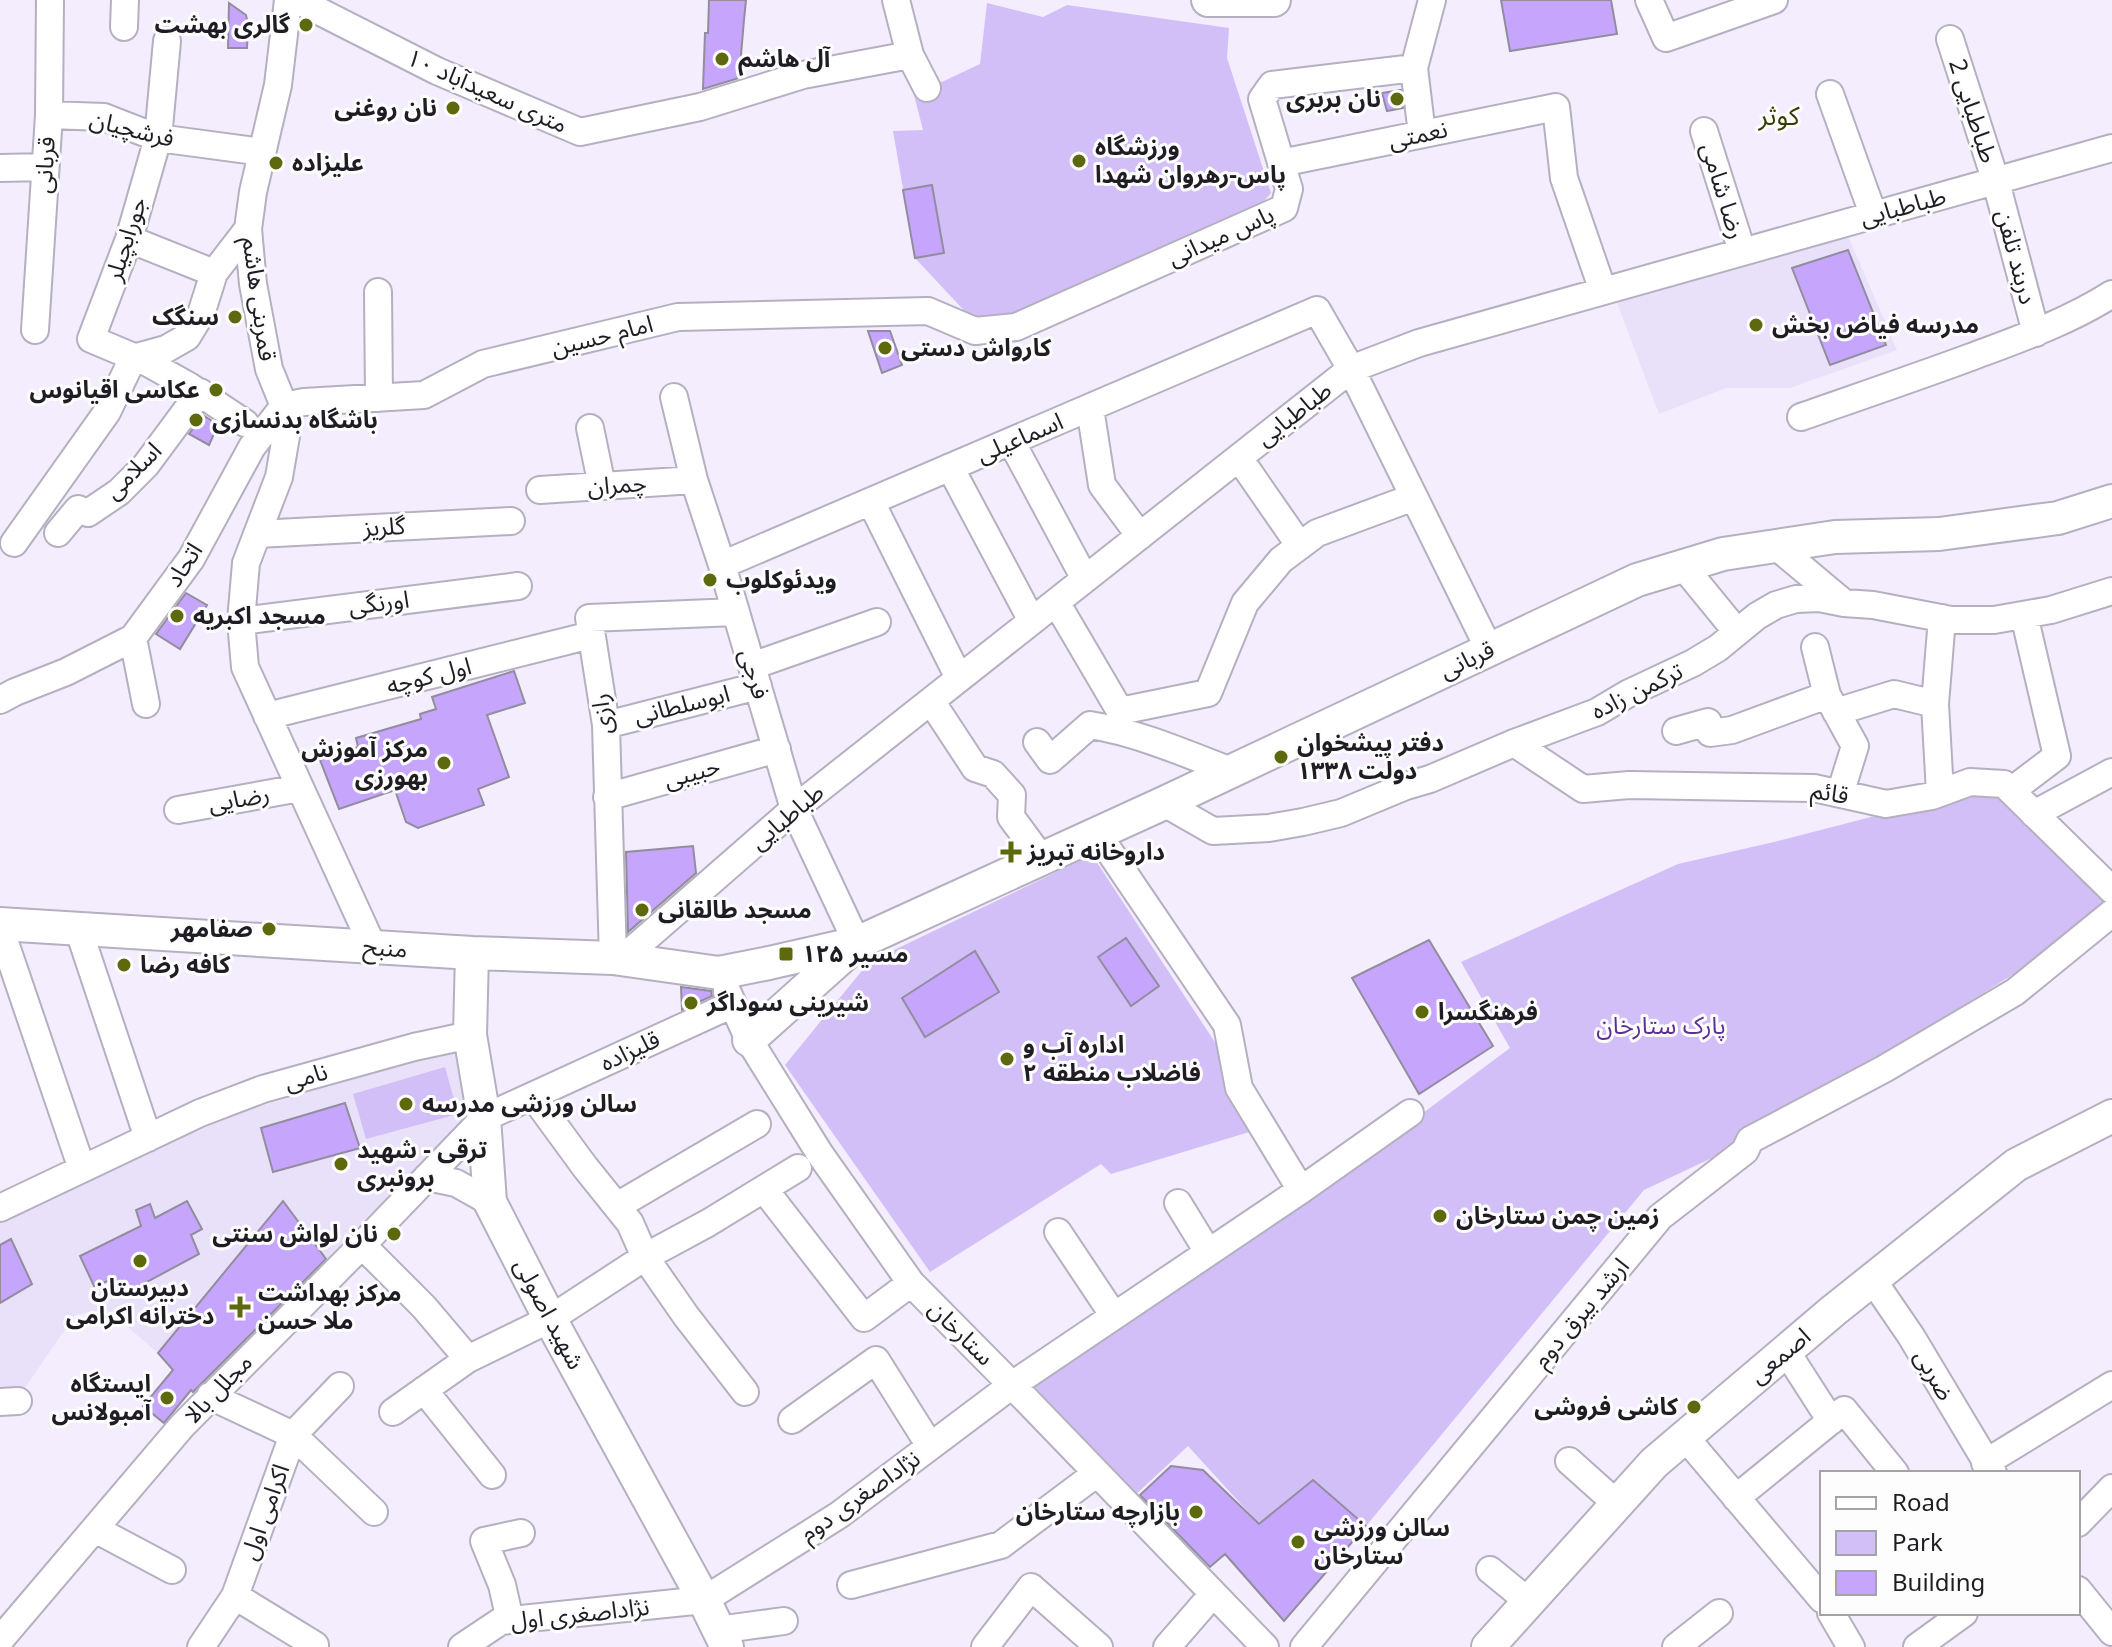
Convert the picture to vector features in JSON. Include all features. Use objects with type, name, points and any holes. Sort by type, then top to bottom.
[{"type":"main road","points":[[1208,0],[1274,0]]},
{"type":"main road","name":"قربانی","points":[[857,943],[1164,803],[1637,580],[1723,554],[1835,537],[1939,534],[2058,518],[2112,501]]},
{"type":"main road","name":"منبح","points":[[0,926],[618,959],[719,973],[857,943]]},
{"type":"main road","points":[[749,1040],[857,943]]},
{"type":"main road","name":"شهید اصولی","points":[[472,953],[470,1035],[484,1118],[490,1202],[722,1639]]},
{"type":"main road","name":"اصمعی","points":[[1488,1647],[1654,1463],[1872,1279],[2016,1165],[2112,1116]]},
{"type":"street","name":"قربانی","points":[[35,330],[49,115],[50,0]]},
{"type":"street","points":[[124,27],[125,0]]},
{"type":"street","name":"قمربنی هاشم","points":[[288,0],[278,85],[253,192],[248,229],[253,284],[269,369],[284,406],[286,436],[279,477],[246,563],[241,621],[245,667],[373,947]]},
{"type":"street","name":"۱۰ متری سعیدآباد","points":[[297,0],[437,71],[580,132],[700,107],[803,75],[910,55]]},
{"type":"street","points":[[896,0],[910,55],[927,88]]},
{"type":"street","points":[[1422,134],[1414,68],[1432,0]]},
{"type":"street","points":[[1649,0],[1666,38],[1774,0]]},
{"type":"street","points":[[1661,0],[1674,36]]},
{"type":"street","name":"طباطبایی 2","points":[[1950,39],[1996,182]]},
{"type":"street","name":"جورابچیلر","points":[[133,358],[91,339],[129,239],[158,138],[167,41]]},
{"type":"street","name":"پاس میدانی","points":[[928,311],[975,331],[1016,327],[1284,208],[1289,189],[1262,99],[1272,85],[1414,68]]},
{"type":"street","points":[[1830,94],[1873,214]]},
{"type":"street","name":"نعمتی","points":[[1281,163],[1556,107],[1564,178],[1603,291]]},
{"type":"street","name":"فرشچیان","points":[[49,115],[104,117],[158,138],[262,152]]},
{"type":"street","name":"رضا شامی","points":[[1704,131],[1742,251]]},
{"type":"street","name":"طباطبایی","points":[[618,959],[794,809],[1351,369],[1419,343],[2112,148]]},
{"type":"street","points":[[0,168],[45,167]]},
{"type":"street","name":"دربند تلفن","points":[[1996,182],[2036,333]]},
{"type":"street","points":[[14,543],[107,412],[133,358],[166,349],[187,337],[201,314],[214,273],[248,229]]},
{"type":"street","points":[[129,239],[214,273]]},
{"type":"street","points":[[378,292],[379,398]]},
{"type":"street","points":[[1801,417],[2036,333],[2089,309],[2112,294]]},
{"type":"street","name":"اسماعیلی","points":[[722,565],[1317,310],[1351,369]]},
{"type":"street","name":"امام حسین","points":[[284,406],[304,402],[424,395],[483,364],[678,317],[928,311]]},
{"type":"street","points":[[133,358],[200,392],[245,423]]},
{"type":"street","points":[[1351,369],[1489,649]]},
{"type":"street","name":"اسلامی","points":[[58,533],[78,509],[88,513],[119,492],[146,465],[200,392]]},
{"type":"street","name":"فرجی","points":[[674,397],[694,480],[794,809],[857,943]]},
{"type":"street","name":"اتحاد","points":[[0,700],[66,672],[133,638],[191,559],[252,447],[284,406]]},
{"type":"street","points":[[1090,408],[1102,485],[1140,536]]},
{"type":"street","points":[[590,428],[602,486]]},
{"type":"street","points":[[1011,441],[1085,579]]},
{"type":"street","points":[[1239,458],[1300,546]]},
{"type":"street","points":[[950,467],[1032,621]]},
{"type":"street","name":"چمران","points":[[540,490],[694,480]]},
{"type":"street","points":[[1037,742],[1050,760],[1090,725],[1120,720],[1208,693],[1245,603],[1281,560],[1317,533],[1414,497]]},
{"type":"street","points":[[871,502],[959,678]]},
{"type":"street","name":"گلریز","points":[[257,534],[511,521]]},
{"type":"street","points":[[1776,546],[1844,603]]},
{"type":"street","points":[[1683,566],[1737,632]]},
{"type":"street","name":"اورنگی","points":[[241,621],[518,586]]},
{"type":"street","name":"ترکمن زاده","points":[[1164,803],[1213,831],[1241,831],[1341,813],[1597,712],[1693,663],[1776,605],[1796,599],[1819,598],[1873,605],[1942,618],[1994,620],[2051,610],[2112,591]]},
{"type":"street","points":[[1056,602],[1120,720],[1160,743],[1231,771]]},
{"type":"street","points":[[591,635],[589,618],[736,612]]},
{"type":"street","points":[[2024,615],[2057,756],[2011,791],[2112,890]]},
{"type":"street","points":[[1940,793],[1935,704],[1942,618]]},
{"type":"street","name":"ابوسلطانی","points":[[606,725],[755,676],[877,622]]},
{"type":"street","name":"اول کوچه","points":[[267,716],[591,635]]},
{"type":"street","name":"رازی","points":[[591,635],[606,725],[607,797],[618,959]]},
{"type":"street","points":[[133,638],[146,704]]},
{"type":"street","points":[[1815,647],[1832,704],[1855,746],[1840,794]]},
{"type":"street","points":[[1676,731],[1708,722],[1710,733],[1732,730],[1832,704],[1894,694],[1935,704]]},
{"type":"street","points":[[931,701],[975,768],[993,774],[1012,795],[1011,817],[1042,859]]},
{"type":"street","name":"قائم","points":[[1514,743],[1583,789],[1629,785],[1814,788],[1886,804],[1940,793],[1970,782],[2004,784],[2011,791]]},
{"type":"street","name":"حبیبی","points":[[607,797],[777,749]]},
{"type":"street","points":[[2034,814],[2112,772]]},
{"type":"street","name":"رضایی","points":[[178,810],[300,788]]},
{"type":"street","points":[[1097,833],[1227,1025],[1239,1088],[1301,1190]]},
{"type":"street","name":"ارشد بیرق دوم","points":[[1304,1647],[1660,1217],[1745,1151],[1750,1140],[1884,1069],[2015,992],[2112,913]]},
{"type":"street","points":[[0,926],[82,1169]]},
{"type":"street","points":[[78,928],[148,1138]]},
{"type":"street","name":"ستارخان","points":[[719,973],[749,1040],[820,1154],[911,1283],[1265,1647]]},
{"type":"street","name":"قلیزاده","points":[[484,1118],[733,1004]]},
{"type":"street","name":"نامی","points":[[0,1208],[200,1113],[263,1089],[414,1047],[470,1035]]},
{"type":"street","points":[[533,1096],[630,1223],[645,1257],[745,1392]]},
{"type":"street","name":"نژاداصغری دوم","points":[[704,1600],[839,1515],[1012,1385],[1410,1113]]},
{"type":"street","name":"مجلل بالا","points":[[4,1629],[210,1396],[484,1118]]},
{"type":"street","points":[[617,1206],[757,1124]]},
{"type":"street","points":[[393,1412],[468,1359],[550,1319],[645,1257],[798,1168]]},
{"type":"street","points":[[427,1177],[456,1183],[490,1202]]},
{"type":"street","points":[[764,1189],[864,1318],[911,1283]]},
{"type":"street","points":[[1178,1203],[1208,1252]]},
{"type":"street","points":[[1058,1232],[1114,1316]]},
{"type":"street","points":[[362,1245],[424,1307],[468,1359]]},
{"type":"street","name":"ضربی","points":[[1872,1279],[1911,1336],[1989,1468]]},
{"type":"street","points":[[1786,1351],[1831,1421]]},
{"type":"street","points":[[792,1420],[876,1360],[930,1446]]},
{"type":"street","name":"اکرامی اول","points":[[201,1647],[235,1596],[293,1435],[340,1386]]},
{"type":"street","points":[[424,1390],[492,1475]]},
{"type":"street","points":[[1989,1468],[2110,1391]]},
{"type":"street","points":[[210,1396],[293,1435],[374,1512]]},
{"type":"street","points":[[1736,1498],[1844,1410],[1893,1471]]},
{"type":"street","points":[[1685,1437],[1820,1597]]},
{"type":"street","points":[[1569,1461],[1617,1504]]},
{"type":"street","points":[[851,1585],[1001,1545],[1097,1473]]},
{"type":"street","points":[[2080,1521],[2112,1488]]},
{"type":"street","points":[[95,1529],[172,1570]]},
{"type":"street","points":[[510,1620],[502,1585],[484,1541],[521,1533]]},
{"type":"street","points":[[1490,1570],[1529,1602]]},
{"type":"street","points":[[985,1647],[1031,1587],[1084,1642]]},
{"type":"street","points":[[2080,1592],[2112,1632]]},
{"type":"street","points":[[1167,1647],[1213,1594]]},
{"type":"street","points":[[235,1596],[315,1645]]},
{"type":"street","name":"نژاداصغری اول","points":[[462,1647],[501,1621],[704,1600]]},
{"type":"street","points":[[1676,1647],[1719,1613]]},
{"type":"street","points":[[1832,1615],[1851,1647]]},
{"type":"street","points":[[1917,1647],[1961,1615]]},
{"type":"street","points":[[722,1639],[784,1621]]},
{"type":"shaded area","name":"مدرسه فیاض بخش","points":[[1846,231],[1897,350],[1790,388],[1726,388],[1659,414],[1616,300]]},
{"type":"shaded area","points":[[462,1048],[465,1126],[328,1261],[282,1202],[158,1353],[106,1309],[75,1315],[22,1392],[0,1394],[0,1222],[223,1117]]},
{"type":"green space","name":"ورزشگاه پاس-رهروان شهدا","points":[[987,3],[1043,17],[1067,5],[1229,28],[1227,58],[1271,193],[1260,206],[1008,317],[972,319],[915,258],[893,131],[923,130],[914,95],[980,64]]},
{"type":"green space","name":"پارک ستارخان","points":[[1991,786],[2112,908],[2112,912],[1750,1140],[1644,1190],[1366,1526],[1313,1480],[1259,1524],[1188,1446],[1133,1497],[1027,1386],[1423,1113],[1510,1048],[1461,962],[1678,864]]},
{"type":"green space","name":"اداره آب و فاضلاب منطقه ۲","points":[[1092,855],[1222,1053],[1259,1129],[1111,1174],[1101,1164],[930,1272],[785,1065],[869,962]]},
{"type":"green space","name":"سالن ورزشی مدرسه","points":[[445,1067],[458,1114],[366,1139],[353,1094]]},
{"type":"building","name":"آل هاشم","points":[[709,0],[746,0],[739,78],[703,89],[705,33],[708,33]]},
{"type":"building","points":[[1501,0],[1611,0],[1617,34],[1510,51]]},
{"type":"building","points":[[229,3],[246,15],[247,48],[228,48]]},
{"type":"building","name":"نان بربری","points":[[1401,90],[1403,108],[1387,111],[1382,93]]},
{"type":"building","points":[[932,185],[944,253],[915,258],[903,190]]},
{"type":"building","points":[[1848,250],[1886,345],[1830,365],[1792,268]]},
{"type":"building","name":"کارواش دستی","points":[[868,331],[890,331],[902,365],[882,373]]},
{"type":"building","name":"باشگاه بدنسازی","points":[[203,415],[218,425],[209,445],[189,434]]},
{"type":"building","name":"مسجد اکبریه","points":[[186,593],[207,605],[180,649],[156,634]]},
{"type":"building","points":[[514,671],[525,703],[487,715],[509,777],[478,789],[484,805],[418,828],[406,822],[395,790],[339,809],[320,760],[358,747],[356,738],[421,719],[420,714],[436,709],[432,697]]},
{"type":"building","name":"مسجد طالقانی","points":[[693,846],[696,873],[628,932],[626,852]]},
{"type":"building","points":[[1126,938],[1159,986],[1131,1006],[1098,957]]},
{"type":"building","name":"فرهنگسرا","points":[[1429,940],[1493,1046],[1419,1094],[1352,978]]},
{"type":"building","points":[[975,951],[999,992],[925,1037],[902,998]]},
{"type":"building","points":[[681,987],[711,991],[712,996],[682,1010]]},
{"type":"building","points":[[345,1103],[360,1148],[273,1172],[261,1128]]},
{"type":"building","points":[[187,1201],[202,1229],[191,1235],[199,1254],[117,1298],[108,1281],[94,1286],[80,1256],[141,1226],[136,1210],[150,1204],[155,1218]]},
{"type":"building","name":"مرکز بهداشت ملا حسن","points":[[283,1201],[326,1259],[193,1392],[191,1390],[164,1423],[143,1406],[173,1370],[158,1353]]},
{"type":"building","points":[[11,1239],[32,1284],[0,1303],[0,1245]]},
{"type":"building","points":[[1171,1466],[1203,1470],[1259,1524],[1313,1480],[1366,1526],[1284,1621],[1225,1554],[1210,1567],[1140,1495]]},
{"type":"place","name":"گالری بهشت","points":[[306,25]]},
{"type":"place","name":"آل هاشم","points":[[722,59]]},
{"type":"place","name":"نان بربری","points":[[1397,99]]},
{"type":"place","name":"نان روغنی","points":[[453,108]]},
{"type":"place","name":"ورزشگاه پاس-رهروان شهدا","points":[[1079,161]]},
{"type":"place","name":"علیزاده","points":[[276,163]]},
{"type":"place","name":"سنگک","points":[[235,317]]},
{"type":"place","name":"مدرسه فیاض بخش","points":[[1756,325]]},
{"type":"place","name":"کارواش دستی","points":[[885,348]]},
{"type":"place","name":"عکاسی اقیانوس","points":[[216,390]]},
{"type":"place","name":"باشگاه بدنسازی","points":[[196,420]]},
{"type":"place","name":"ویدئوکلوب","points":[[710,580]]},
{"type":"place","name":"مسجد اکبریه","points":[[177,616]]},
{"type":"place","name":"دفتر پیشخوان دولت ۱۳۳۸","points":[[1281,757]]},
{"type":"place","name":"مرکز آموزش بهورزی","points":[[444,763]]},
{"type":"place","name":"داروخانه تبریز","points":[[1011,852]]},
{"type":"place","name":"مسجد طالقانی","points":[[642,910]]},
{"type":"place","name":"صفامهر","points":[[269,929]]},
{"type":"place","name":"مسیر ۱۲۵","points":[[786,954]]},
{"type":"place","name":"کافه رضا","points":[[124,965]]},
{"type":"place","name":"شیرینی سوداگر","points":[[691,1003]]},
{"type":"place","name":"فرهنگسرا","points":[[1422,1012]]},
{"type":"place","name":"اداره آب و فاضلاب منطقه ۲","points":[[1007,1059]]},
{"type":"place","name":"سالن ورزشی مدرسه","points":[[406,1104]]},
{"type":"place","name":"ترقی - شهید برونبری","points":[[341,1164]]},
{"type":"place","name":"زمین چمن ستارخان","points":[[1440,1216]]},
{"type":"place","name":"نان لواش سنتی","points":[[394,1234]]},
{"type":"place","name":"دبیرستان دخترانه اکرامی","points":[[140,1261]]},
{"type":"place","name":"مرکز بهداشت ملا حسن","points":[[240,1307]]},
{"type":"place","name":"ایستگاه آمبولانس","points":[[167,1398]]},
{"type":"place","name":"کاشی فروشی","points":[[1694,1407]]},
{"type":"place","name":"بازارچه ستارخان","points":[[1196,1512]]},
{"type":"place","name":"سالن ورزشی ستارخان","points":[[1298,1542]]},
{"type":"district","name":"کوثر","points":[[1779,116]]}]
